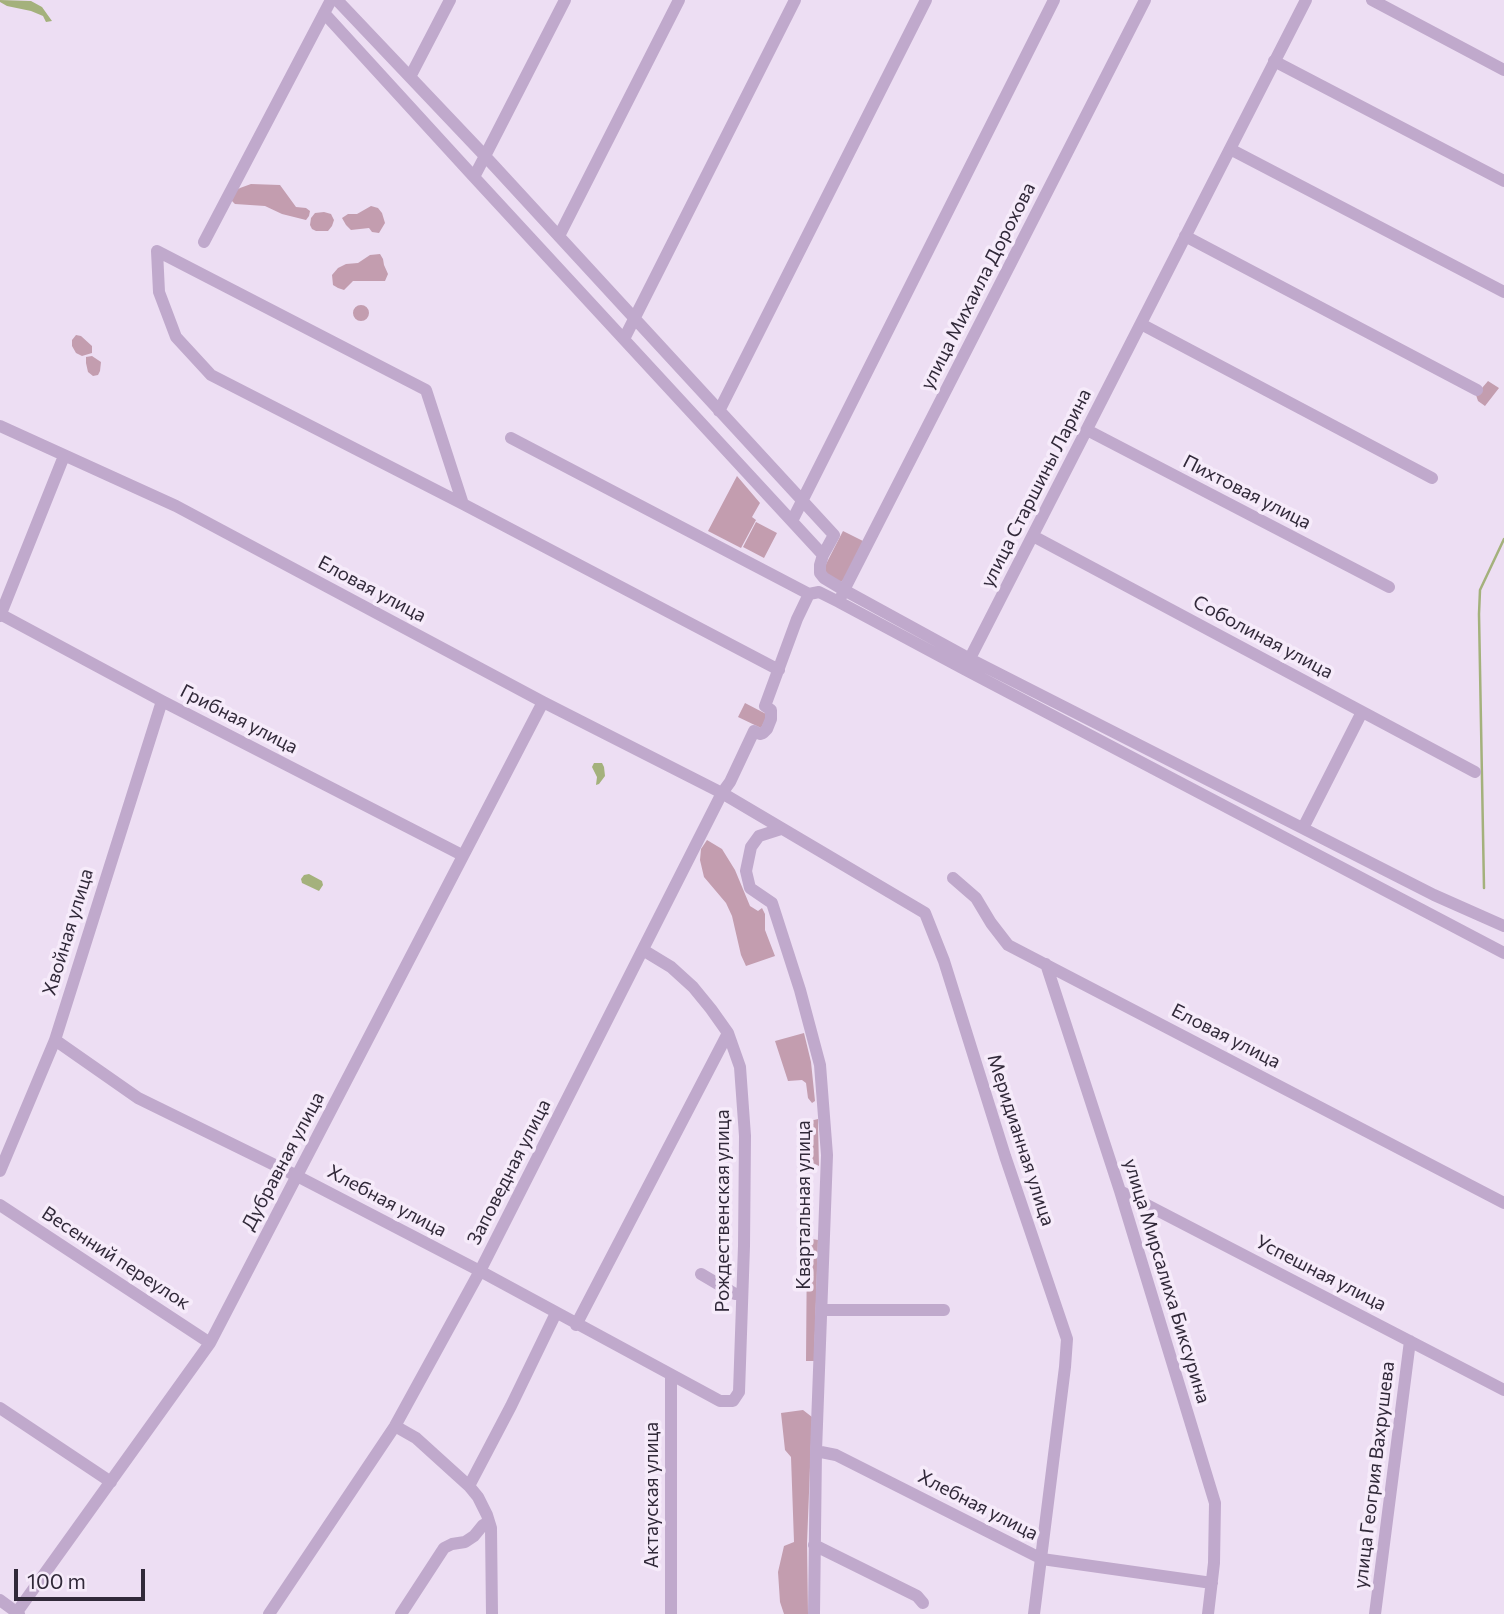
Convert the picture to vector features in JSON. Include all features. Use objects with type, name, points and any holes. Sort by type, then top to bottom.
[{"type":"street","points":[[204,242],[331,0]]},
{"type":"street","points":[[337,0],[485,156],[834,535],[823,555],[820,573],[841,596]]},
{"type":"street","points":[[410,77],[450,0]]},
{"type":"street","points":[[474,177],[565,0]]},
{"type":"street","points":[[559,236],[678,0]]},
{"type":"street","points":[[624,339],[795,0]]},
{"type":"street","points":[[719,411],[926,0]]},
{"type":"street","points":[[792,521],[1054,0]]},
{"type":"street","name":"улица Михаила Дорохова","points":[[841,596],[1145,0]]},
{"type":"street","name":"улица Старшины Ларина","points":[[967,664],[1306,0]]},
{"type":"street","points":[[1372,0],[1504,69]]},
{"type":"street","points":[[324,13],[823,555]]},
{"type":"street","points":[[1275,61],[1504,181]]},
{"type":"street","points":[[1230,149],[1504,292]]},
{"type":"street","points":[[1185,236],[1477,390]]},
{"type":"street","points":[[463,504],[426,390],[157,251],[159,292],[176,337],[211,375],[779,670],[809,594]]},
{"type":"street","points":[[1141,324],[1432,478]]},
{"type":"street","name":"Еловая улица","points":[[0,426],[176,506],[543,702],[722,793]]},
{"type":"street","name":"Пихтовая улица","points":[[1087,430],[1389,587]]},
{"type":"street","points":[[511,438],[809,594],[819,592],[841,596],[1504,953]]},
{"type":"street","points":[[0,615],[64,456]]},
{"type":"street","name":"Соболиная улица","points":[[1033,536],[1475,772]]},
{"type":"street","name":"Грибная улица","points":[[0,615],[463,855]]},
{"type":"street","points":[[967,664],[1434,895],[1504,926]]},
{"type":"street","name":"Заповедная улица","points":[[268,1614],[395,1426],[480,1272],[754,731],[763,733],[771,719],[771,710],[765,706],[779,670]]},
{"type":"street","name":"Хвойная улица","points":[[0,1171],[55,1040],[162,701]]},
{"type":"street","name":"Дубравная улица","points":[[18,1613],[210,1343],[543,702]]},
{"type":"street","points":[[1303,828],[1362,712]]},
{"type":"street","name":"Меридианная улица","points":[[722,793],[925,913],[944,961],[1005,1156],[1067,1339],[1034,1614]]},
{"type":"street","name":"Квартальная улица","points":[[781,828],[759,836],[751,847],[746,871],[750,888],[772,904],[800,990],[820,1065],[827,1155],[816,1451]]},
{"type":"street","name":"Еловая улица","points":[[953,878],[976,898],[1008,945],[1504,1203]]},
{"type":"street","points":[[1461,930],[1472,912]]},
{"type":"street","name":"Рождественская улица","points":[[643,950],[671,967],[693,987],[727,1033],[740,1068],[744,1136],[739,1392]]},
{"type":"street","name":"улица Мирсалиха Биксурина","points":[[1046,964],[1120,1191],[1215,1503],[1214,1563],[1208,1614]]},
{"type":"street","points":[[576,1325],[727,1033]]},
{"type":"street","name":"Хлебная улица","points":[[55,1040],[138,1098],[297,1176],[720,1401],[733,1401],[739,1392]]},
{"type":"street","name":"Успешная улица","points":[[1120,1191],[1504,1390]]},
{"type":"street","name":"Весенний переулок","points":[[0,1205],[210,1343]]},
{"type":"street","points":[[701,1275],[735,1294],[742,1294]]},
{"type":"street","points":[[822,1310],[944,1310]]},
{"type":"street","points":[[469,1486],[555,1313]]},
{"type":"street","name":"улица Геогрия Вахрушева","points":[[1375,1614],[1410,1341]]},
{"type":"street","name":"Актауская улица","points":[[671,1375],[671,1614]]},
{"type":"street","points":[[0,1408],[111,1482]]},
{"type":"street","points":[[395,1426],[416,1438],[478,1497],[491,1528],[492,1614]]},
{"type":"street","points":[[814,1614],[816,1451]]},
{"type":"street","name":"Хлебная улица","points":[[816,1451],[836,1455],[1042,1559],[1212,1583]]},
{"type":"street","points":[[401,1614],[444,1548],[465,1542],[489,1522]]},
{"type":"street","points":[[814,1545],[917,1596],[923,1603]]},
{"type":"street","points":[[0,1600],[18,1613]]},
{"type":"shaded area","points":[[0,0],[31,1],[42,7],[52,21],[46,22],[43,16],[7,6]]},
{"type":"shaded area","points":[[251,184],[280,185],[296,207],[310,211],[309,216],[306,220],[265,206],[235,204],[232,201],[232,193]]},
{"type":"shaded area","points":[[371,206],[378,208],[385,223],[379,233],[372,232],[369,228],[351,230],[346,225],[342,218]]},
{"type":"shaded area","points":[[315,213],[331,214],[334,220],[332,226],[328,231],[312,229],[311,218]]},
{"type":"shaded area","points":[[380,254],[388,274],[385,281],[353,281],[344,290],[333,285],[332,275],[338,268],[358,263],[370,255]]},
{"type":"shaded area","points":[[361,305],[367,307],[367,319],[361,321],[355,319],[353,313],[355,307]]},
{"type":"shaded area","points":[[76,335],[92,346],[92,353],[82,356],[76,353],[72,340]]},
{"type":"shaded area","points":[[92,356],[101,362],[98,375],[93,376],[88,372],[86,363],[86,357]]},
{"type":"shaded area","points":[[1488,381],[1499,388],[1485,406],[1478,401],[1476,395]]},
{"type":"shaded area","points":[[737,476],[760,503],[752,517],[756,520],[741,548],[708,531]]},
{"type":"shaded area","points":[[756,522],[777,533],[764,558],[743,547]]},
{"type":"shaded area","points":[[843,531],[863,541],[840,583],[826,575],[825,566]]},
{"type":"shaded area","points":[[745,703],[768,715],[761,728],[738,717]]},
{"type":"shaded area","points":[[594,763],[602,763],[605,776],[596,785],[597,777],[592,767]]},
{"type":"shaded area","points":[[707,840],[722,849],[735,870],[750,906],[758,911],[762,908],[765,914],[765,930],[775,956],[746,966],[726,903],[704,877],[700,860],[701,849]]},
{"type":"shaded area","points":[[309,874],[322,881],[323,885],[319,891],[302,883],[304,875]]},
{"type":"shaded area","points":[[804,1033],[811,1062],[815,1101],[812,1103],[808,1098],[806,1083],[802,1080],[788,1081],[775,1041]]},
{"type":"shaded area","points":[[818,1119],[819,1166],[805,1159],[804,1147],[805,1127],[810,1121]]},
{"type":"shaded area","points":[[807,1238],[818,1240],[814,1361],[806,1361]]},
{"type":"shaded area","points":[[803,1410],[812,1417],[807,1543],[808,1614],[784,1614],[780,1602],[778,1572],[784,1546],[794,1542],[791,1457],[785,1450],[781,1413]]},
{"type":"waterway","points":[[1484,888],[1480,590],[1504,539]]}]
